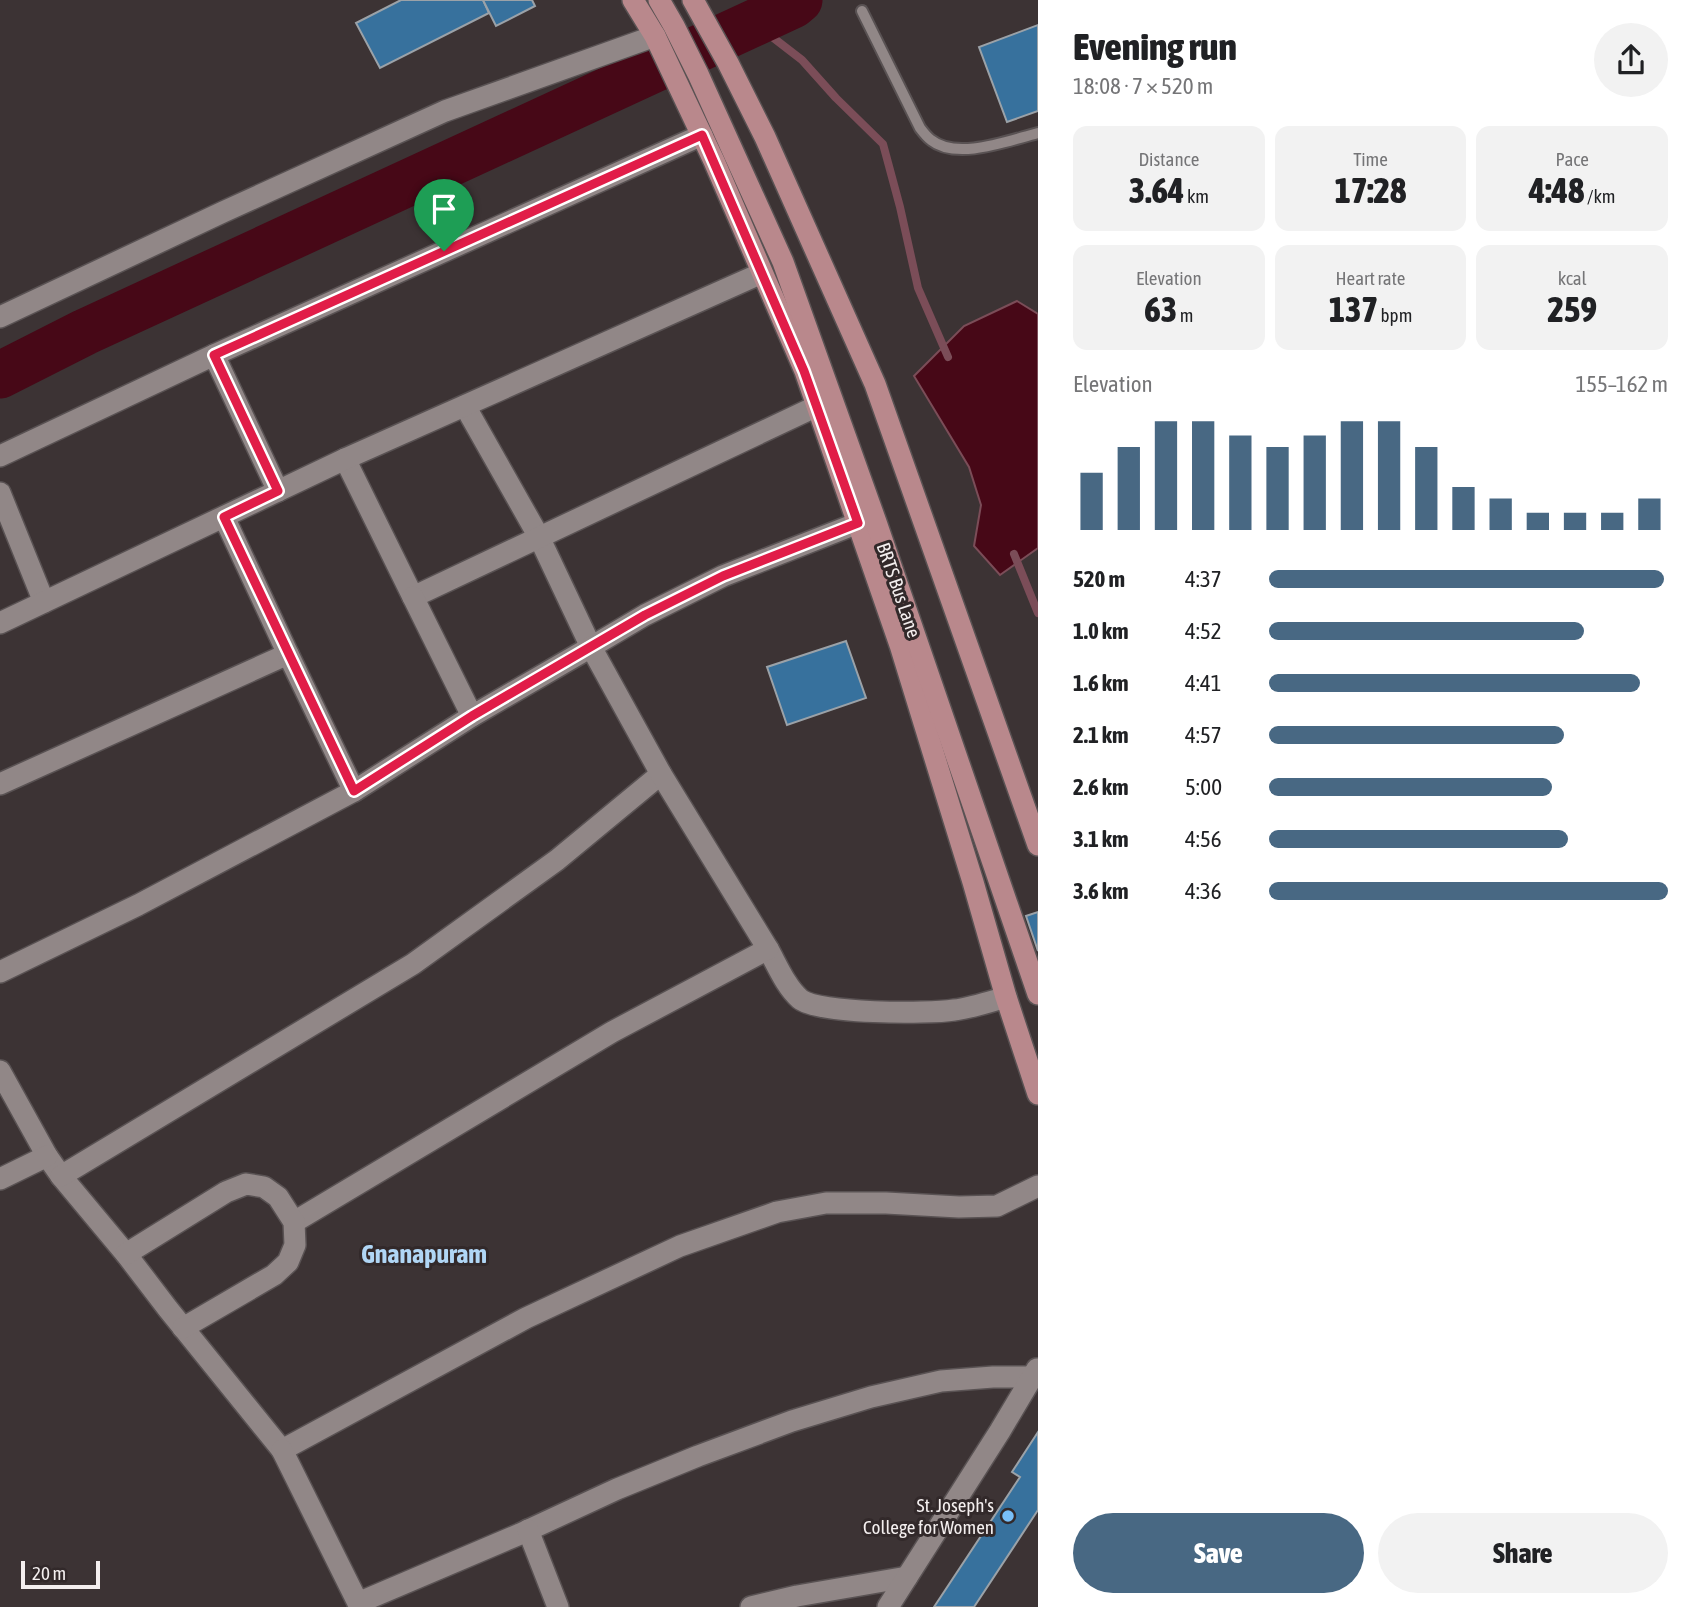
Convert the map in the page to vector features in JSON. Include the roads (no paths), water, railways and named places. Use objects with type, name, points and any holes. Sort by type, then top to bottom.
[{"type":"main road","points":[[633,0],[654,36],[702,135],[817,406],[900,645],[1038,1094]]},
{"type":"main road","name":"BRTS Bus Lane","points":[[659,0],[698,74],[783,262],[876,522],[1038,994]]},
{"type":"main road","points":[[698,8],[765,137],[875,384],[1038,845]]},
{"type":"street","points":[[0,317],[445,111],[654,36]]},
{"type":"street","points":[[0,456],[214,355],[702,135]]},
{"type":"street","points":[[0,623],[345,459],[762,273]]},
{"type":"street","points":[[214,355],[278,491]]},
{"type":"street","points":[[465,406],[539,537],[591,647],[661,774],[789,985],[801,1000],[816,1007],[909,1013],[953,1010],[1006,997]]},
{"type":"street","points":[[413,597],[817,406]]},
{"type":"street","points":[[345,459],[472,716]]},
{"type":"street","points":[[0,493],[44,602]]},
{"type":"street","points":[[224,517],[354,791]]},
{"type":"street","points":[[0,972],[138,905],[354,791],[472,716],[645,615],[723,576],[858,523]]},
{"type":"street","points":[[0,784],[288,654]]},
{"type":"street","points":[[61,1176],[413,964],[557,860],[661,774]]},
{"type":"street","points":[[294,1222],[612,1032],[768,950]]},
{"type":"street","points":[[0,1071],[61,1176],[282,1450],[359,1605],[617,1489],[792,1421],[871,1396],[942,1381],[1035,1372]]},
{"type":"street","points":[[0,1179],[47,1156]]},
{"type":"street","points":[[126,1254],[226,1192],[246,1184],[264,1186],[278,1197],[294,1222],[295,1245],[288,1262],[274,1275],[183,1328]]},
{"type":"street","points":[[282,1450],[526,1318],[680,1246],[741,1224],[777,1212],[826,1203],[998,1206],[1038,1186]]},
{"type":"street","points":[[888,1607],[1035,1372]]},
{"type":"street","points":[[528,1530],[558,1607]]},
{"type":"street","points":[[751,1607],[907,1577]]},
{"type":"lane","points":[[862,11],[920,128],[933,142],[953,149],[985,147],[1038,133]]},
{"type":"waterway","points":[[0,375],[85,332],[799,0]]},
{"type":"waterway","points":[[754,23],[802,60],[883,144],[918,288],[948,357]]},
{"type":"waterway","points":[[1014,554],[1038,613]]},
{"type":"place","name":"St. Joseph's College for Women","points":[[1008,1516]]},
{"type":"district","name":"Gnanapuram","points":[[424,1254]]}]
